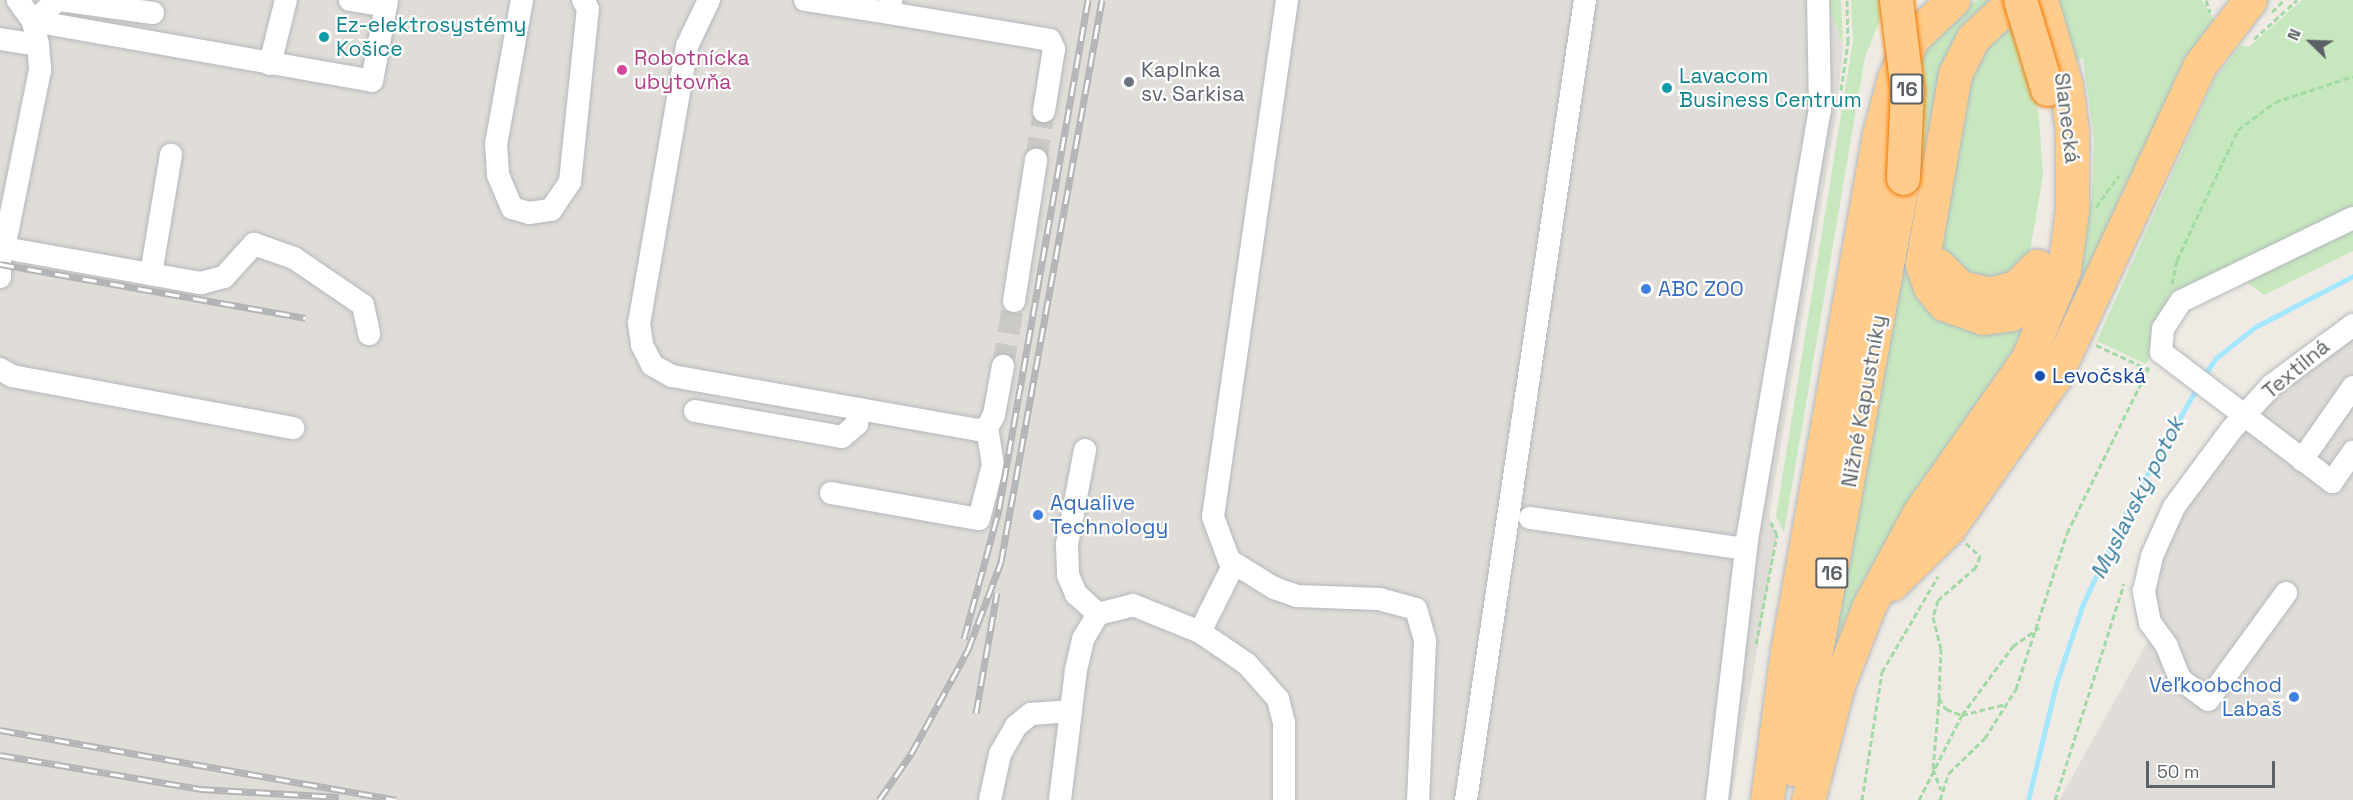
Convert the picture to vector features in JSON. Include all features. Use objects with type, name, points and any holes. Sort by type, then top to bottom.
[{"type":"highway","name":"Nižné Kapustníky","points":[[1788,800],[1903,178],[1907,80],[1896,0]]},
{"type":"highway","points":[[1767,800],[1787,652],[1879,134],[1911,39],[1953,0]]},
{"type":"highway","name":"Slanecká","points":[[2041,0],[2056,87],[2074,169],[2068,240]]},
{"type":"highway","points":[[1869,606],[1948,529],[2031,416],[2077,334],[2200,66],[2250,0]]},
{"type":"highway","points":[[1924,240],[1948,278],[1969,291],[1998,294],[2032,274],[2048,235],[2053,201],[2056,87],[2017,3],[1973,39],[1955,74],[1924,240],[1922,264],[1935,295],[1962,313],[1993,318],[2028,305],[2048,285],[2068,240]]},
{"type":"highway","name":"16","points":[[1808,800],[1838,685],[1869,606],[1919,513],[2028,358],[2056,296],[2068,240]]},
{"type":"lane","points":[[0,276],[2,247],[39,70],[38,45],[33,21],[18,0]]},
{"type":"lane","points":[[33,21],[58,0],[153,13]]},
{"type":"lane","points":[[270,64],[286,0]]},
{"type":"lane","points":[[33,21],[372,81],[386,3],[350,0]]},
{"type":"lane","points":[[522,0],[496,144],[498,175],[512,208],[529,213],[551,210],[570,182],[588,9],[583,0]]},
{"type":"lane","points":[[709,0],[687,46],[639,323],[642,345],[652,365],[672,376],[859,409],[987,428]]},
{"type":"lane","points":[[805,0],[890,6],[1050,40],[1054,49],[1044,111]]},
{"type":"lane","points":[[1287,0],[1213,517],[1217,540],[1234,564],[1298,596],[1379,599],[1416,609],[1425,641],[1418,800]]},
{"type":"lane","points":[[1466,800],[1585,0]]},
{"type":"lane","points":[[1717,800],[1744,606],[1746,549],[1820,110],[1818,0]]},
{"type":"lane","points":[[0,39],[38,45]]},
{"type":"lane","points":[[151,274],[171,155]]},
{"type":"lane","points":[[1014,301],[1036,160]]},
{"type":"lane","points":[[2353,218],[2181,301],[2171,313],[2155,360],[2181,372],[2332,482],[2353,452]]},
{"type":"lane","points":[[2,247],[151,274],[212,282],[254,244],[280,251],[363,305],[369,334]]},
{"type":"lane","name":"Textilná","points":[[2286,593],[2208,700],[2180,679],[2167,646],[2151,623],[2144,591],[2152,556],[2174,507],[2243,417],[2272,385],[2353,325]]},
{"type":"lane","points":[[831,494],[979,519],[993,465],[987,428],[1003,366]]},
{"type":"lane","points":[[0,369],[12,376],[293,428]]},
{"type":"lane","points":[[2302,460],[2353,387]]},
{"type":"lane","points":[[695,411],[842,437],[857,424],[859,409]]},
{"type":"lane","points":[[1085,450],[1067,544],[1068,575],[1076,594],[1098,614]]},
{"type":"lane","points":[[1530,518],[1746,549]]},
{"type":"lane","points":[[1200,632],[1234,564]]},
{"type":"lane","points":[[1060,800],[1083,639],[1098,614],[1133,604],[1200,632],[1247,664],[1278,699],[1284,723],[1284,800]]},
{"type":"lane","points":[[990,800],[1000,754],[1016,726],[1031,714],[1071,711]]},
{"type":"path","points":[[1847,0],[1848,42]]},
{"type":"path","points":[[2248,44],[2297,0]]},
{"type":"path","points":[[2171,313],[2177,260],[2238,130],[2275,102],[2353,76]]},
{"type":"path","points":[[1941,790],[2006,704],[2039,628],[2067,533],[2155,360],[2092,342]]},
{"type":"path","points":[[1957,549],[1969,532]]},
{"type":"path","points":[[1940,800],[1941,790],[1933,769],[1941,648],[1933,617],[1938,600],[1967,576],[1980,556]]},
{"type":"path","points":[[1862,800],[1882,672],[1945,566]]},
{"type":"path","points":[[1919,800],[1962,715],[2013,646],[2039,628]]},
{"type":"path","points":[[1939,698],[1946,709],[1962,715],[2006,704]]},
{"type":"shaded area","points":[[0,0],[1827,0],[1843,45],[1837,111],[1769,516],[1777,535],[1731,800],[0,800]]},
{"type":"shaded area","points":[[2353,325],[2353,800],[2059,800],[2155,629],[2152,556],[2232,429]]},
{"type":"green space","points":[[1827,0],[1841,0],[1843,45]]},
{"type":"green space","points":[[1851,0],[1888,0],[1865,57],[1784,533],[1776,516],[1853,41]]},
{"type":"green space","points":[[1978,0],[1994,0],[1909,253],[2028,323],[1822,702],[1917,180],[1913,59],[1955,13]]},
{"type":"green space","points":[[2052,0],[2202,0],[2216,23],[2142,158],[2038,373],[2092,198],[2094,137],[2083,58],[2028,70],[2038,106],[2043,175],[2028,263],[1984,285],[1944,256],[1939,244],[1973,63],[2003,25]]},
{"type":"green space","points":[[2302,0],[2353,0],[2353,251],[2264,295],[2233,272],[2179,297],[2146,364],[2097,341],[2215,78],[2241,45],[2249,47]]},
{"type":"waterway","name":"Myslavský potok","points":[[2203,377],[2216,358],[2255,327],[2353,276]]},
{"type":"waterway","name":"Myslavský potok","points":[[2028,800],[2056,684],[2083,604],[2130,503],[2197,388]]},
{"type":"tunnel","points":[[1036,160],[1044,111]]},
{"type":"tunnel","points":[[1003,366],[1014,301]]},
{"type":"railway","points":[[964,639],[999,509],[1088,0]]},
{"type":"railway","points":[[879,800],[911,754],[968,650],[1001,562],[1102,0]]},
{"type":"railway","points":[[0,264],[305,318]]},
{"type":"railway","points":[[976,713],[997,593]]},
{"type":"railway","points":[[0,730],[396,800]]},
{"type":"railway","points":[[0,755],[200,789],[339,797]]},
{"type":"place","name":"Ez-elektrosystémy Košice","points":[[324,37]]},
{"type":"place","name":"Robotnícka ubytovňa","points":[[622,70]]},
{"type":"place","name":"Kaplnka sv. Sarkisa","points":[[1129,82]]},
{"type":"place","name":"Lavacom Business Centrum","points":[[1667,88]]},
{"type":"place","name":"ABC ZOO","points":[[1646,289]]},
{"type":"place","name":"Levočská","points":[[2040,376]]},
{"type":"place","name":"Aqualive Technology","points":[[1038,515]]},
{"type":"place","name":"Veľkoobchod Labaš","points":[[2294,697]]}]
